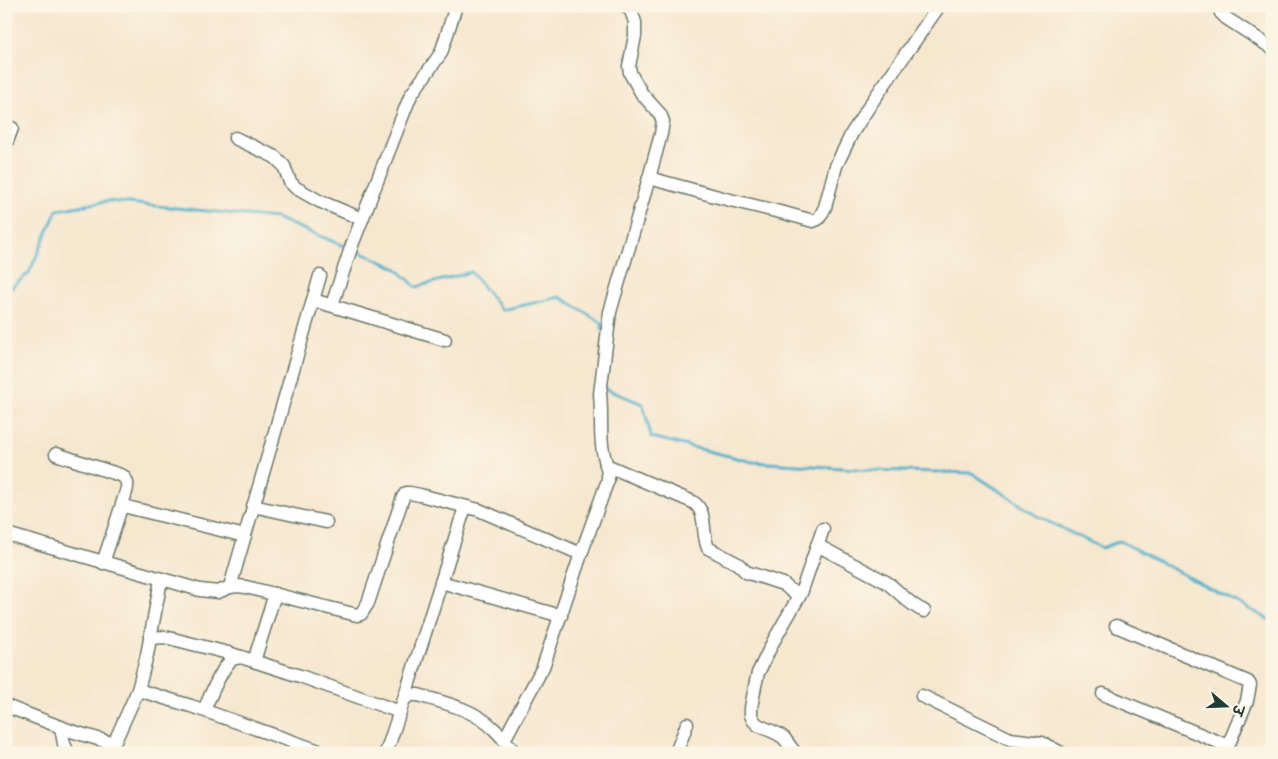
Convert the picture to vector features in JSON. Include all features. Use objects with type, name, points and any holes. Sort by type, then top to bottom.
[{"type":"street","points":[[332,305],[362,218],[411,95],[441,53],[456,6]]},
{"type":"street","points":[[504,740],[543,668],[608,480],[602,444],[600,388],[610,312],[649,178],[663,121],[660,114],[642,94],[630,73],[629,66],[635,36],[635,22],[631,11],[626,6]]},
{"type":"street","points":[[649,178],[812,221],[818,219],[825,208],[836,166],[852,133],[939,6]]},
{"type":"street","points":[[1219,6],[1221,13],[1226,18],[1272,48]]},
{"type":"street","points":[[6,144],[12,128]]},
{"type":"street","points":[[235,138],[276,157],[284,166],[290,182],[296,188],[318,200],[362,218]]},
{"type":"street","points":[[230,587],[320,276]]},
{"type":"street","points":[[313,300],[446,340]]},
{"type":"street","points":[[56,454],[123,476],[126,480],[128,486],[123,506],[103,563]]},
{"type":"street","points":[[606,465],[699,506],[702,512],[708,548],[738,564],[746,572],[783,584],[799,597]]},
{"type":"street","points":[[7,532],[103,563],[210,592],[218,592],[238,586],[358,615],[362,614],[368,603],[403,497],[406,493],[479,510],[581,554]]},
{"type":"street","points":[[123,506],[244,536]]},
{"type":"street","points":[[253,506],[326,522]]},
{"type":"street","points":[[386,753],[465,507]]},
{"type":"street","points":[[796,753],[784,738],[758,725],[753,720],[751,708],[758,673],[773,642],[799,597],[823,529]]},
{"type":"street","points":[[817,545],[886,582],[914,606],[924,611]]},
{"type":"street","points":[[6,706],[61,727],[111,743],[115,747],[138,690],[162,580]]},
{"type":"street","points":[[441,582],[561,616]]},
{"type":"street","points":[[254,661],[275,594]]},
{"type":"street","points":[[1103,694],[1227,750],[1247,701],[1250,685],[1248,682],[1116,626]]},
{"type":"street","points":[[150,638],[165,637],[241,657],[402,706]]},
{"type":"street","points":[[204,710],[226,665],[232,659],[241,657]]},
{"type":"street","points":[[138,690],[204,710],[325,753]]},
{"type":"street","points":[[402,706],[411,696],[418,696],[466,710],[488,723],[516,753]]},
{"type":"street","points":[[922,696],[1010,739],[1042,743],[1061,753]]},
{"type":"street","points":[[676,753],[687,724]]},
{"type":"street","points":[[61,727],[64,744],[68,753]]},
{"type":"waterway","points":[[6,292],[29,273],[57,210],[108,201],[276,218],[349,248]]},
{"type":"waterway","points":[[355,250],[396,268],[416,287],[471,272],[502,310],[560,297],[602,323],[602,330]]},
{"type":"waterway","points":[[603,388],[643,404],[651,437],[753,462],[872,470],[972,473],[1039,517],[1102,548],[1120,541],[1272,621]]}]
